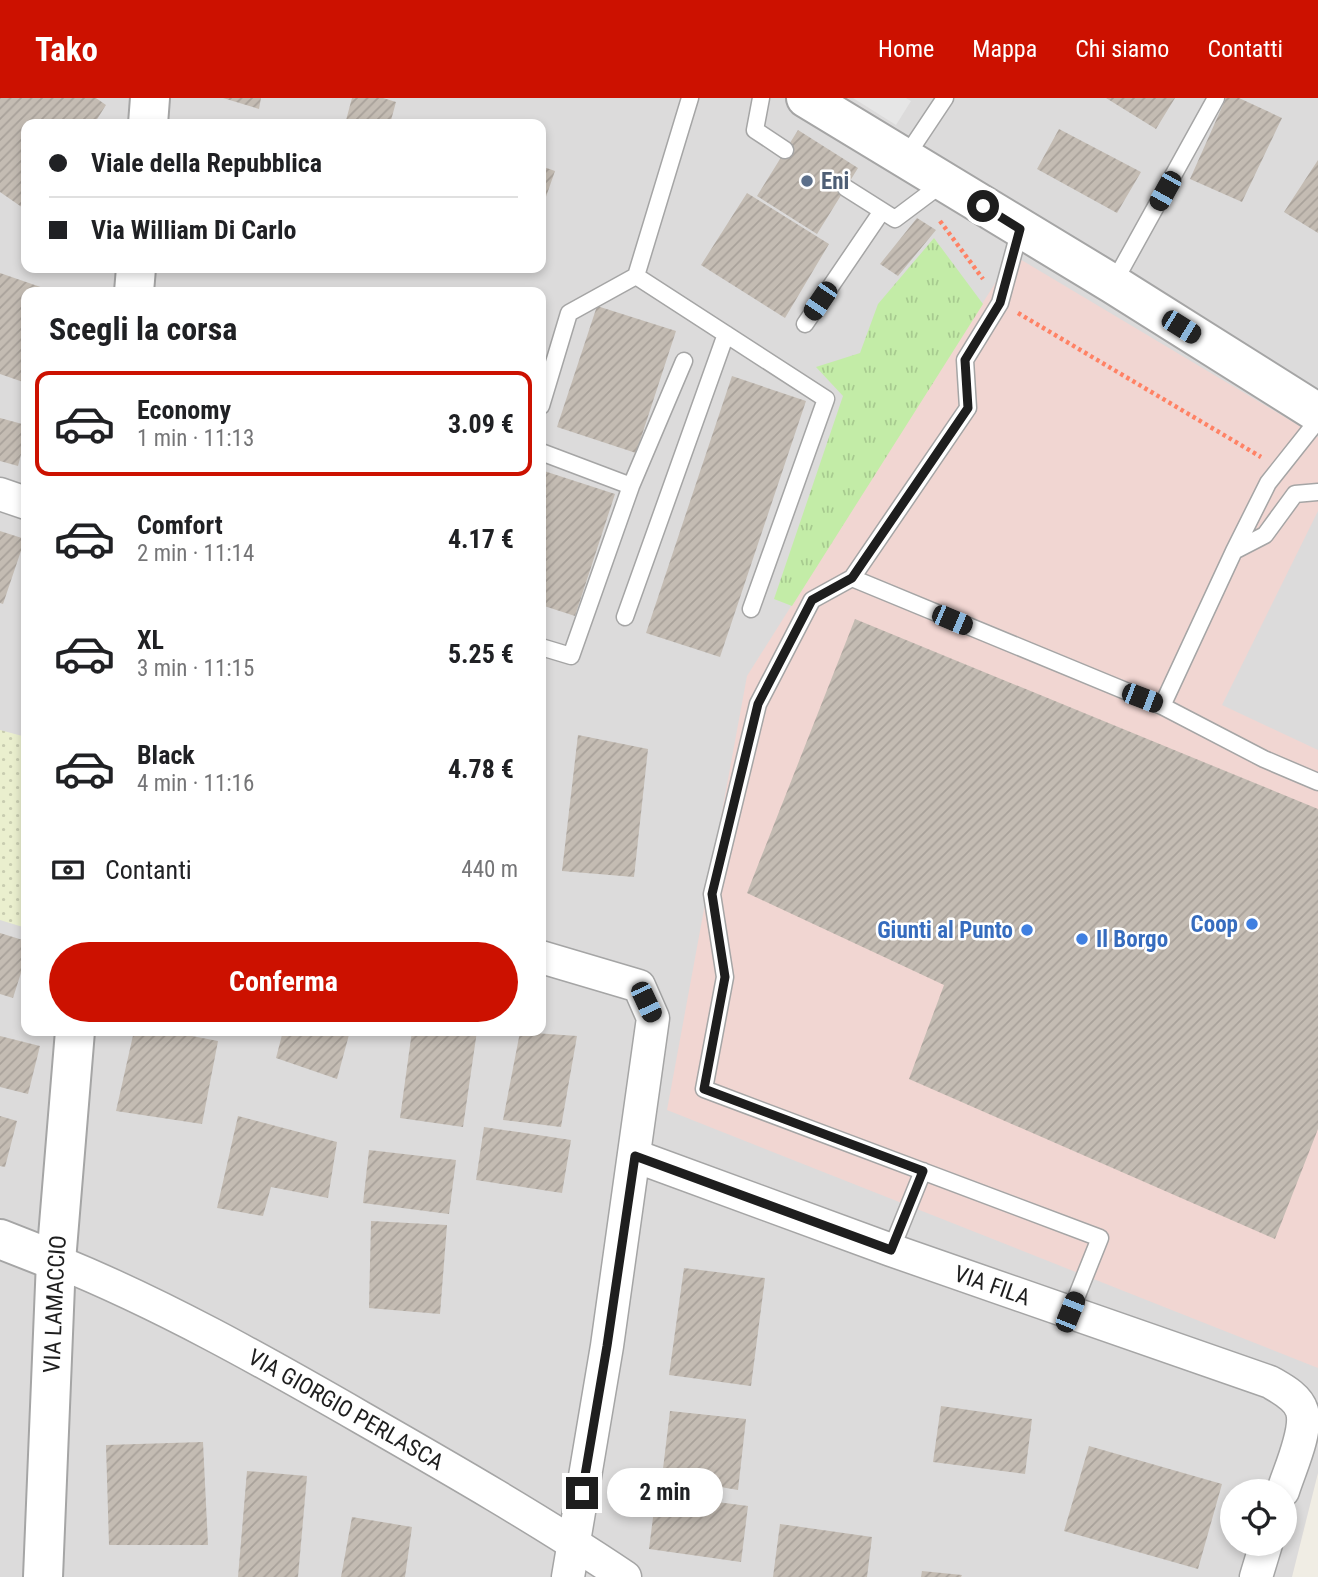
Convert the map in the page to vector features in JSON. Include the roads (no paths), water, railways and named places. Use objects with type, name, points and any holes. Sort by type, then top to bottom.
[{"type":"street","points":[[148,119],[150,98]]},
{"type":"street","points":[[806,98],[905,158],[934,190],[1020,229],[1113,284],[1318,414]]},
{"type":"street","points":[[0,494],[21,501]]},
{"type":"street","points":[[546,958],[639,986],[653,1017],[607,1346],[568,1577]]},
{"type":"street","name":"VIA LAMACCIO","points":[[43,1577],[56,1261],[75,1036]]},
{"type":"street","name":"VIA FILA","points":[[635,1156],[891,1250],[1270,1382],[1291,1395],[1302,1411],[1302,1431],[1287,1479]]},
{"type":"street","points":[[0,1239],[56,1261]]},
{"type":"street","name":"VIA GIORGIO PERLASCA","points":[[56,1261],[123,1288],[309,1387],[466,1477],[625,1577]]},
{"type":"street","points":[[1256,1577],[1262,1556]]},
{"type":"lane","points":[[546,389],[569,313],[636,276],[690,98]]},
{"type":"lane","points":[[761,98],[755,130],[786,150]]},
{"type":"lane","points":[[905,158],[945,98]]},
{"type":"lane","points":[[1113,284],[1216,98]]},
{"type":"lane","points":[[846,188],[895,219],[934,190]]},
{"type":"lane","points":[[805,324],[882,211]]},
{"type":"lane","points":[[1020,229],[1000,303],[965,360],[968,408],[852,578],[812,600],[758,704],[712,894],[725,977],[704,1089],[1100,1238],[1070,1312]]},
{"type":"lane","points":[[636,276],[826,399],[751,609]]},
{"type":"lane","points":[[625,617],[726,334]]},
{"type":"lane","points":[[546,649],[571,656],[631,486],[684,361]]},
{"type":"lane","points":[[1162,706],[1268,483],[1318,420]]},
{"type":"lane","points":[[546,454],[631,486]]},
{"type":"lane","points":[[1234,551],[1265,535],[1295,494],[1318,492]]},
{"type":"lane","points":[[852,578],[1162,706],[1264,760],[1318,782]]},
{"type":"lane","points":[[891,1250],[923,1171]]},
{"type":"place","name":"Eni","points":[[807,181]]},
{"type":"place","name":"Coop","points":[[1252,924]]},
{"type":"place","name":"Giunti al Punto","points":[[1027,930]]},
{"type":"place","name":"Il Borgo","points":[[1082,939]]}]
